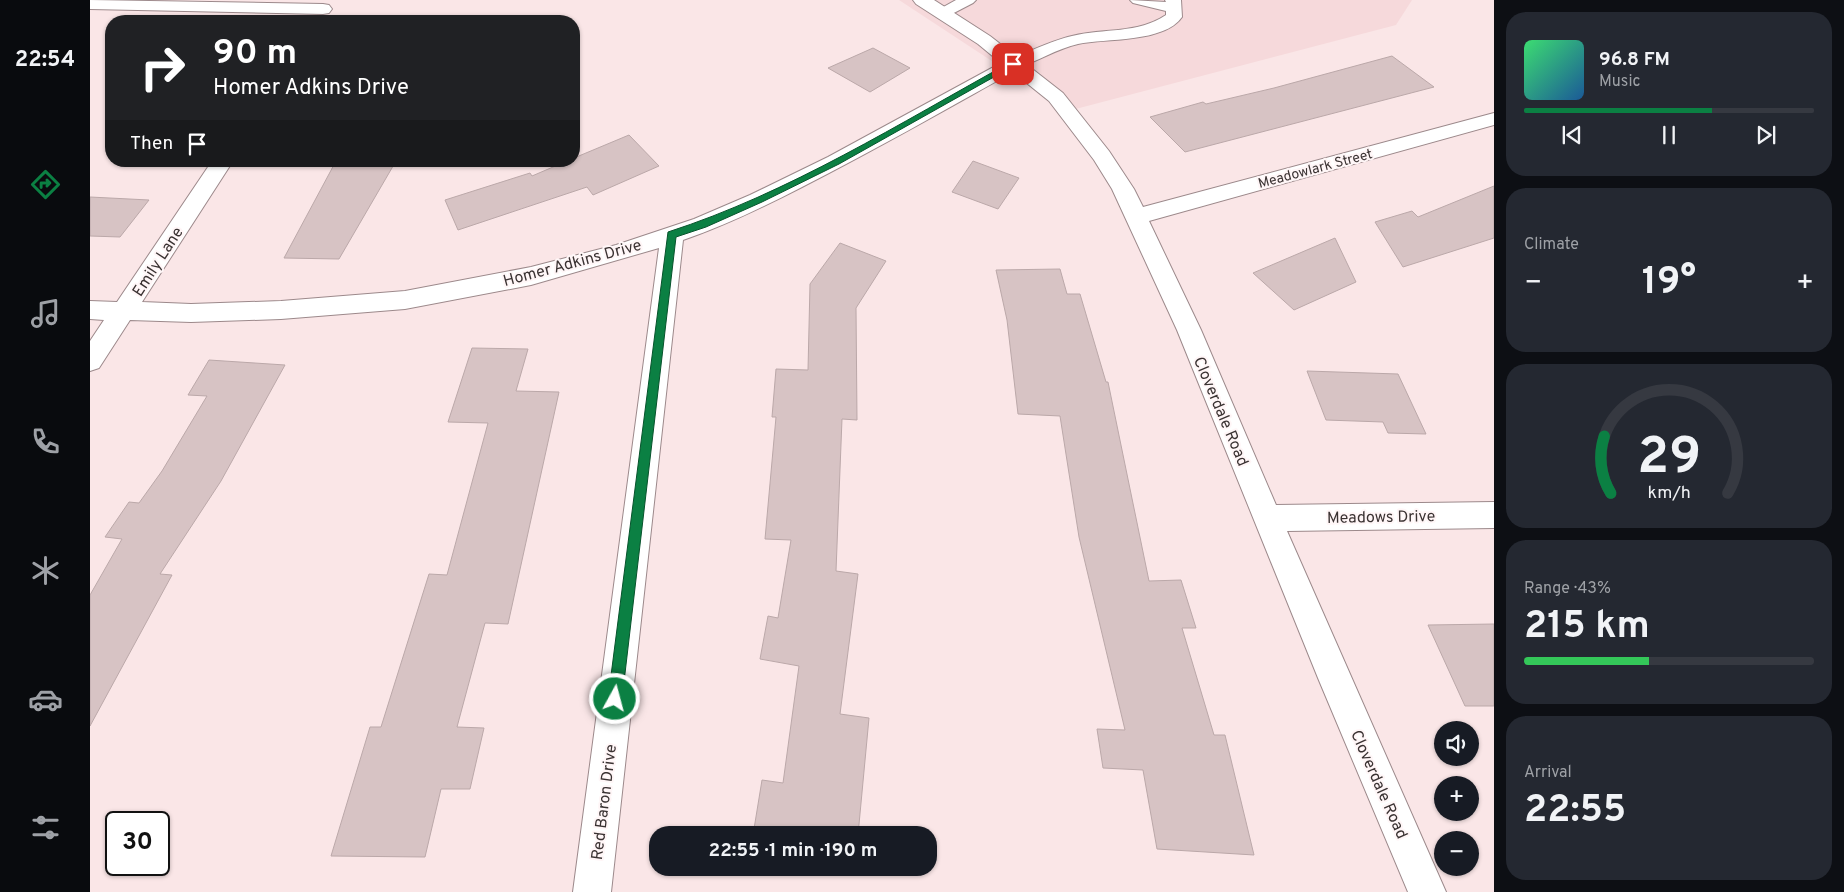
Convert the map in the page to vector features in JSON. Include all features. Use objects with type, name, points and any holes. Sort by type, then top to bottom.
[{"type":"street","points":[[90,4],[322,10]]},
{"type":"street","name":"Cloverdale Road","points":[[932,6],[984,40],[1056,97],[1102,156],[1122,189],[1189,330],[1334,678],[1427,892]]},
{"type":"street","name":"Homer Adkins Drive","points":[[90,310],[191,313],[297,310],[405,300],[531,276],[620,252],[702,225],[836,162],[1013,64]]},
{"type":"street","name":"Meadowlark Street","points":[[1136,217],[1494,119]]},
{"type":"street","name":"Emily Lane","points":[[90,361],[218,167]]},
{"type":"street","name":"Red Baron Drive","points":[[592,892],[672,235]]},
{"type":"street","name":"Meadows Drive","points":[[1267,518],[1494,515]]},
{"type":"lane","points":[[932,6],[968,0]]},
{"type":"lane","points":[[1013,64],[1074,40],[1145,32],[1163,26],[1174,17],[1173,4],[1138,0]]},
{"type":"shaded area","points":[[899,0],[1412,0],[1396,25],[1068,111]]},
{"type":"building","points":[[873,48],[910,68],[870,92],[828,68]]},
{"type":"building","points":[[1392,56],[1434,87],[1185,152],[1150,117],[1203,102],[1206,104],[1274,88]]},
{"type":"building","points":[[629,135],[659,166],[593,195],[587,187],[458,230],[445,200],[530,173],[532,176],[553,167],[580,167],[580,155]]},
{"type":"building","points":[[973,161],[1019,178],[998,209],[952,192]]},
{"type":"building","points":[[333,167],[393,167],[339,259],[284,258]]},
{"type":"building","points":[[1494,186],[1494,238],[1403,267],[1375,222],[1412,211],[1418,217]]},
{"type":"building","points":[[90,197],[149,200],[120,237],[90,236]]},
{"type":"building","points":[[1335,238],[1356,282],[1294,310],[1253,273]]},
{"type":"building","points":[[840,243],[886,261],[856,308],[857,420],[842,419],[836,571],[858,574],[840,714],[869,718],[859,826],[754,826],[762,780],[783,783],[799,666],[760,659],[768,616],[778,618],[791,540],[765,539],[776,417],[772,417],[776,369],[808,370],[810,284]]},
{"type":"building","points":[[1060,269],[1067,294],[1080,294],[1106,382],[1108,382],[1149,581],[1181,580],[1196,628],[1182,628],[1214,735],[1225,735],[1254,855],[1157,849],[1143,770],[1103,768],[1097,729],[1125,730],[1079,537],[1060,416],[1018,414],[1007,320],[996,270]]},
{"type":"building","points":[[472,348],[528,349],[516,391],[559,392],[508,624],[485,623],[457,727],[484,728],[470,789],[441,789],[425,857],[331,856],[370,727],[381,727],[429,574],[447,575],[488,423],[448,422]]},
{"type":"building","points":[[209,360],[285,365],[221,481],[160,574],[172,575],[90,726],[90,595],[122,539],[105,537],[129,502],[139,503],[162,471],[207,396],[188,395]]},
{"type":"building","points":[[1307,371],[1398,374],[1426,434],[1388,433],[1383,422],[1326,420]]},
{"type":"building","points":[[1494,624],[1494,706],[1465,706],[1428,625]]},
{"type":"route","points":[[615,699],[672,235],[702,225],[836,162],[1013,64]]}]
